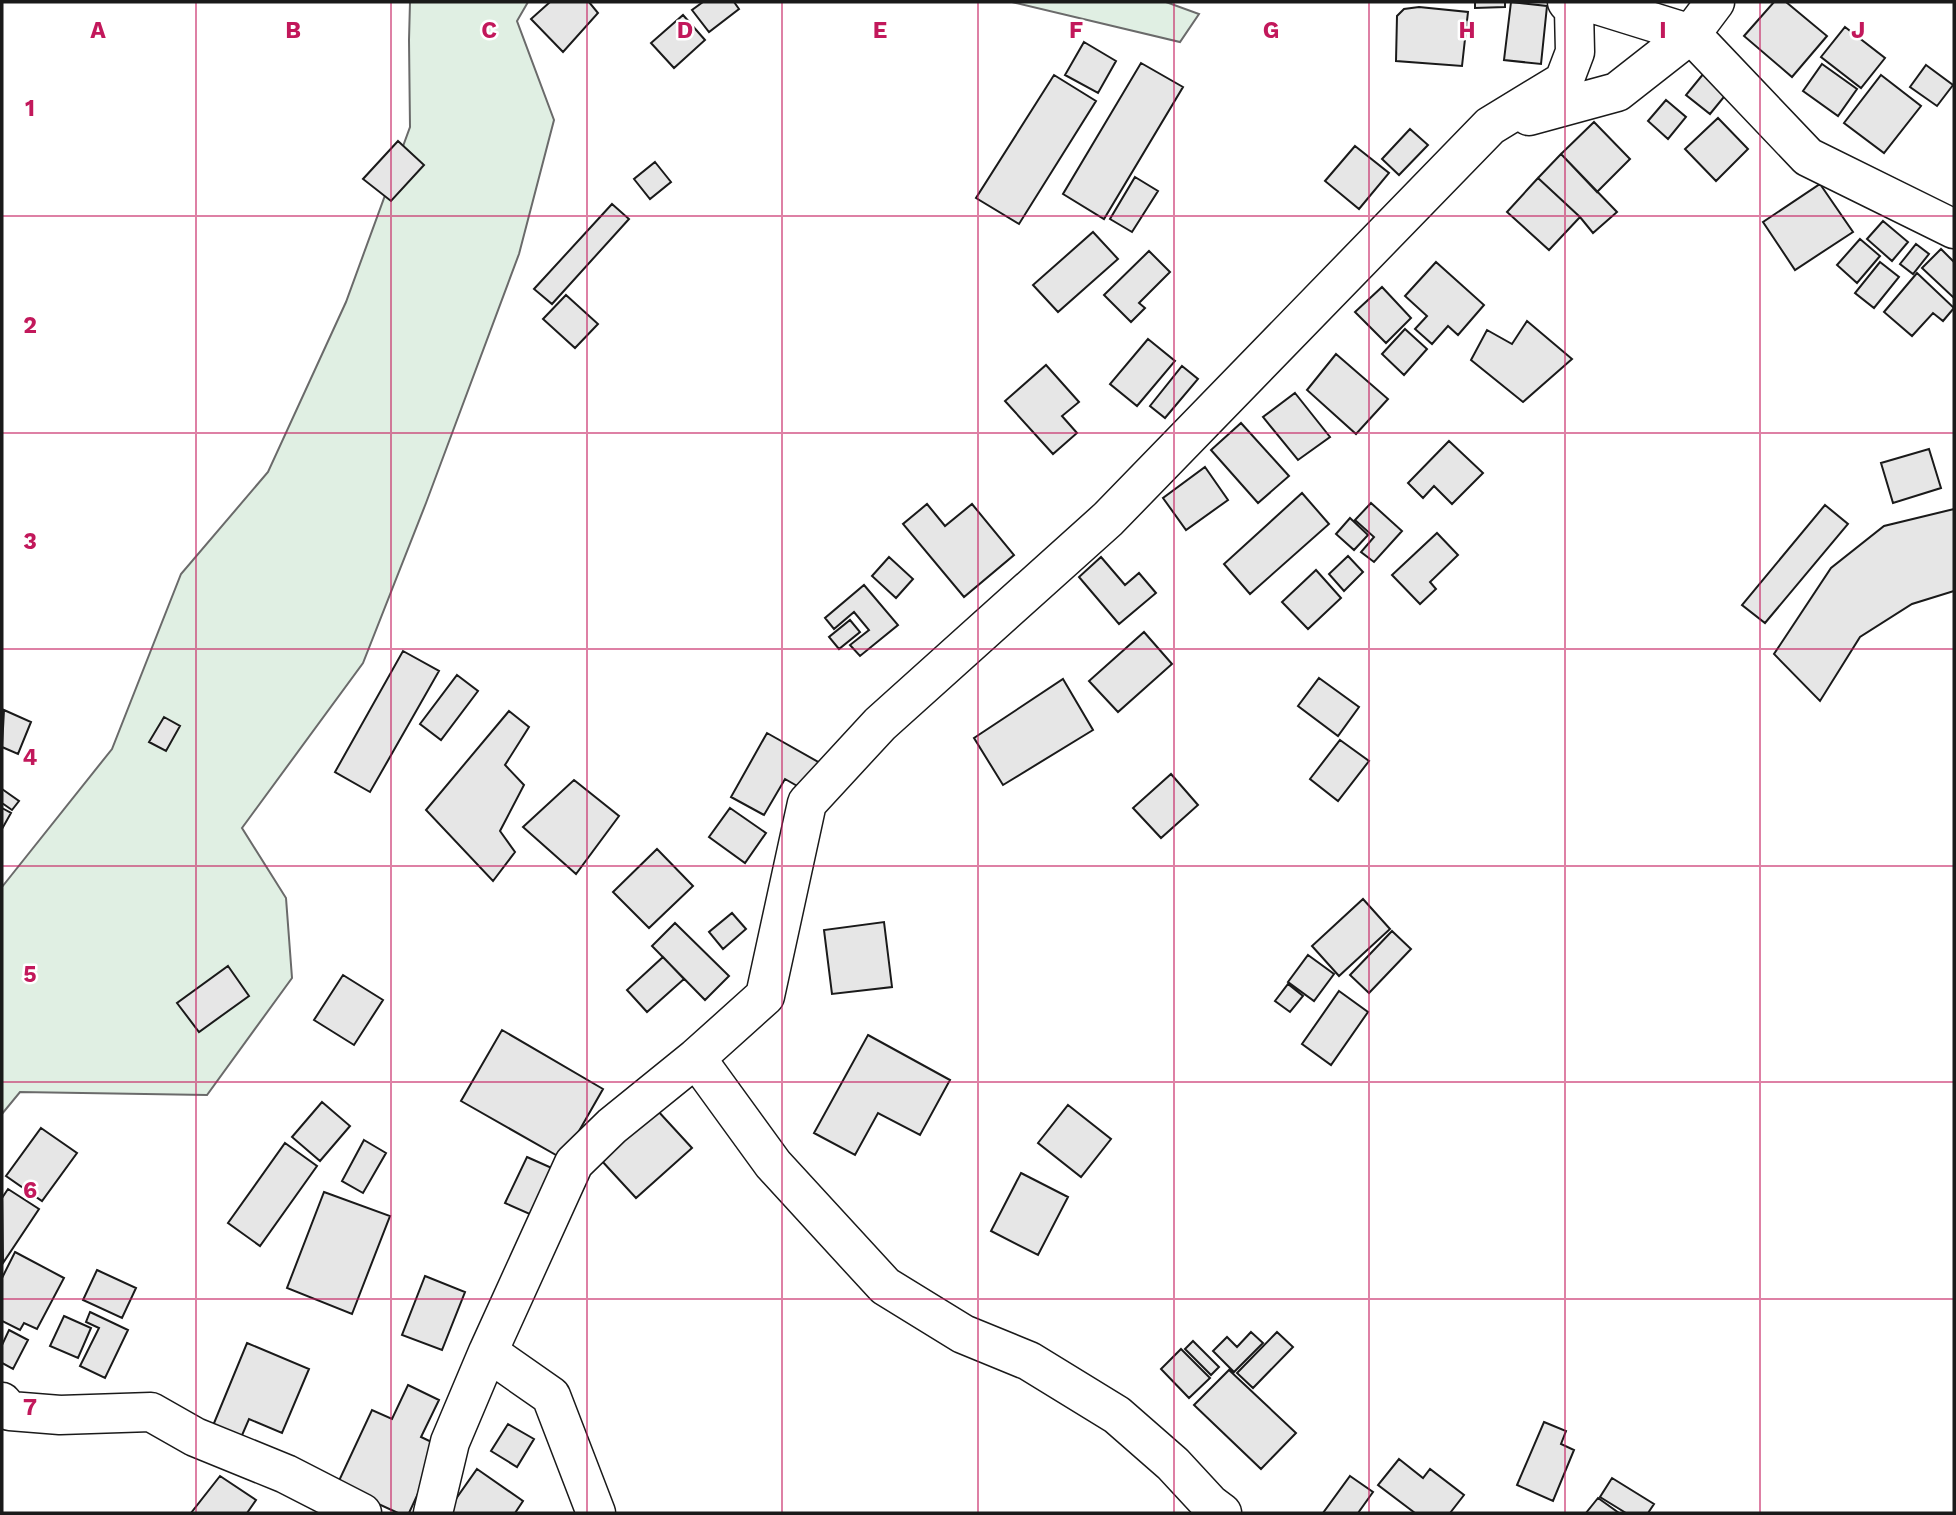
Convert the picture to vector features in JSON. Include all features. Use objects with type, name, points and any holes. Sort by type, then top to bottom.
[{"type":"street","points":[[433,1513],[450,1442],[574,1163],[612,1126],[696,1058],[765,996],[807,803],[880,724],[1108,519],[1490,126],[1564,81],[1575,52],[1574,10],[1567,2]]},
{"type":"street","points":[[1588,2],[1691,34],[1808,157],[1954,229]]},
{"type":"street","points":[[1490,126],[1617,92],[1691,34],[1714,2]]},
{"type":"street","points":[[696,1058],[773,1164],[885,1286],[963,1334],[1029,1361],[1117,1415],[1173,1464],[1210,1504],[1222,1513]]},
{"type":"street","points":[[488,1352],[551,1396],[596,1513]]},
{"type":"street","points":[[2,1402],[10,1411],[60,1415],[151,1412],[195,1437],[286,1474],[362,1513]]},
{"type":"green space","points":[[410,2],[528,2],[517,21],[554,120],[519,254],[363,663],[242,828],[286,898],[292,978],[207,1095],[20,1092],[2,1114],[2,887],[112,749],[181,574],[268,472],[346,302],[410,127]]},
{"type":"green space","points":[[1012,2],[1166,2],[1199,14],[1180,42]]},
{"type":"building","points":[[550,2],[589,2],[598,13],[563,52],[531,19]]},
{"type":"building","points":[[703,2],[734,2],[739,9],[709,32],[692,10]]},
{"type":"building","points":[[1475,2],[1505,2],[1505,7],[1475,8]]},
{"type":"building","points":[[1511,2],[1547,6],[1541,64],[1504,60]]},
{"type":"building","points":[[1774,2],[1786,2],[1827,36],[1792,77],[1744,36]]},
{"type":"building","points":[[1419,7],[1468,12],[1462,66],[1396,61],[1397,16],[1404,9]]},
{"type":"building","points":[[683,15],[705,40],[674,68],[651,43]]},
{"type":"building","points":[[1845,27],[1885,58],[1861,88],[1821,57]]},
{"type":"building","points":[[1084,42],[1116,61],[1098,93],[1065,75]]},
{"type":"building","points":[[1141,63],[1183,87],[1104,219],[1063,194]]},
{"type":"building","points":[[1822,64],[1857,89],[1838,116],[1803,91]]},
{"type":"building","points":[[1926,65],[1953,85],[1937,106],[1910,87]]},
{"type":"building","points":[[1704,73],[1728,92],[1710,114],[1686,95]]},
{"type":"building","points":[[1054,75],[1096,101],[1019,224],[976,198]]},
{"type":"building","points":[[1881,75],[1921,106],[1884,153],[1844,123]]},
{"type":"building","points":[[1666,100],[1686,117],[1668,139],[1648,121]]},
{"type":"building","points":[[1718,118],[1748,149],[1716,181],[1685,149]]},
{"type":"building","points":[[1594,122],[1630,159],[1597,192],[1561,154]]},
{"type":"building","points":[[1410,129],[1428,145],[1399,175],[1382,159]]},
{"type":"building","points":[[398,141],[424,165],[391,201],[363,179]]},
{"type":"building","points":[[1355,146],[1389,173],[1359,209],[1325,181]]},
{"type":"building","points":[[1561,154],[1617,212],[1593,233],[1580,217],[1538,178]]},
{"type":"building","points":[[655,162],[671,182],[650,199],[634,179]]},
{"type":"building","points":[[1135,177],[1158,191],[1132,232],[1110,219]]},
{"type":"building","points":[[1538,178],[1580,217],[1549,250],[1507,212]]},
{"type":"building","points":[[1820,184],[1853,232],[1795,270],[1763,222]]},
{"type":"building","points":[[612,204],[629,219],[552,304],[534,289]]},
{"type":"building","points":[[1883,221],[1908,242],[1892,261],[1867,239]]},
{"type":"building","points":[[1093,232],[1118,259],[1058,312],[1033,285]]},
{"type":"building","points":[[1860,239],[1880,256],[1857,283],[1837,265]]},
{"type":"building","points":[[1916,244],[1929,254],[1913,274],[1900,264]]},
{"type":"building","points":[[1941,249],[1954,262],[1954,298],[1922,268]]},
{"type":"building","points":[[1149,251],[1170,272],[1139,303],[1145,308],[1131,322],[1104,295]]},
{"type":"building","points":[[1436,262],[1484,305],[1458,335],[1448,326],[1432,344],[1415,329],[1427,316],[1405,296]]},
{"type":"building","points":[[1880,262],[1899,277],[1874,308],[1855,293]]},
{"type":"building","points":[[1917,273],[1954,308],[1943,321],[1933,313],[1912,336],[1884,312]]},
{"type":"building","points":[[1382,287],[1411,318],[1386,343],[1355,312]]},
{"type":"building","points":[[566,295],[598,324],[575,348],[543,319]]},
{"type":"building","points":[[1527,321],[1572,359],[1523,402],[1471,360],[1487,330],[1512,344]]},
{"type":"building","points":[[1405,329],[1427,349],[1404,375],[1382,354]]},
{"type":"building","points":[[1148,339],[1175,361],[1137,406],[1110,384]]},
{"type":"building","points":[[1336,354],[1388,399],[1356,434],[1307,390]]},
{"type":"building","points":[[1046,365],[1079,402],[1062,416],[1077,433],[1053,454],[1005,401]]},
{"type":"building","points":[[1182,366],[1198,379],[1165,418],[1150,406]]},
{"type":"building","points":[[1295,393],[1330,437],[1298,460],[1263,417]]},
{"type":"building","points":[[1241,423],[1289,476],[1258,503],[1211,450]]},
{"type":"building","points":[[1449,441],[1483,473],[1452,504],[1434,486],[1423,498],[1408,483]]},
{"type":"building","points":[[1929,449],[1941,488],[1893,503],[1881,463]]},
{"type":"building","points":[[1205,467],[1228,500],[1186,530],[1163,498]]},
{"type":"building","points":[[1302,493],[1329,524],[1250,594],[1224,564]]},
{"type":"building","points":[[1371,503],[1402,531],[1374,562],[1361,552],[1374,537],[1355,520]]},
{"type":"building","points":[[927,504],[945,526],[972,504],[1014,555],[964,597],[903,524]]},
{"type":"building","points":[[1825,505],[1848,524],[1765,623],[1742,605]]},
{"type":"building","points":[[1954,509],[1954,591],[1912,604],[1860,637],[1820,701],[1774,654],[1831,568],[1884,526]]},
{"type":"building","points":[[1350,518],[1368,535],[1354,550],[1336,534]]},
{"type":"building","points":[[1437,533],[1458,555],[1430,582],[1436,589],[1420,604],[1392,575]]},
{"type":"building","points":[[1348,556],[1363,572],[1344,591],[1329,574]]},
{"type":"building","points":[[889,557],[913,579],[896,598],[872,576]]},
{"type":"building","points":[[1101,557],[1125,585],[1139,573],[1156,593],[1119,624],[1079,577]]},
{"type":"building","points":[[1316,570],[1341,598],[1308,629],[1282,602]]},
{"type":"building","points":[[864,585],[898,625],[860,656],[850,645],[869,630],[854,612],[834,629],[825,618]]},
{"type":"building","points":[[850,620],[860,632],[839,649],[829,637]]},
{"type":"building","points":[[1144,632],[1172,664],[1118,712],[1089,681]]},
{"type":"building","points":[[403,651],[439,671],[370,792],[335,772]]},
{"type":"building","points":[[457,675],[478,691],[441,740],[420,724]]},
{"type":"building","points":[[1319,678],[1359,707],[1338,736],[1298,706]]},
{"type":"building","points":[[1063,679],[1093,730],[1003,785],[974,738]]},
{"type":"building","points":[[4,710],[31,722],[18,754],[2,747]]},
{"type":"building","points":[[509,711],[529,727],[505,765],[524,785],[500,831],[515,852],[493,881],[426,810]]},
{"type":"building","points":[[164,717],[180,726],[166,751],[149,742]]},
{"type":"building","points":[[767,733],[829,768],[813,795],[785,779],[764,815],[731,797]]},
{"type":"building","points":[[1340,740],[1369,761],[1338,801],[1310,779]]},
{"type":"building","points":[[1171,774],[1198,805],[1161,838],[1133,808]]},
{"type":"building","points":[[574,780],[619,816],[576,874],[523,827]]},
{"type":"building","points":[[2,789],[19,801],[12,810],[2,803]]},
{"type":"building","points":[[2,808],[11,813],[2,829]]},
{"type":"building","points":[[730,808],[766,833],[745,863],[709,837]]},
{"type":"building","points":[[657,849],[693,886],[649,928],[613,892]]},
{"type":"building","points":[[1363,899],[1390,929],[1339,976],[1312,946]]},
{"type":"building","points":[[732,913],[746,929],[723,949],[709,932]]},
{"type":"building","points":[[884,922],[892,987],[832,994],[824,930]]},
{"type":"building","points":[[675,923],[729,976],[705,1000],[652,946]]},
{"type":"building","points":[[1392,931],[1411,949],[1369,993],[1350,975]]},
{"type":"building","points":[[1308,955],[1334,974],[1314,1001],[1288,982]]},
{"type":"building","points":[[663,957],[684,979],[647,1012],[627,990]]},
{"type":"building","points":[[228,966],[249,996],[199,1032],[177,1003]]},
{"type":"building","points":[[343,975],[383,1000],[354,1045],[314,1020]]},
{"type":"building","points":[[1288,984],[1303,996],[1290,1012],[1275,1001]]},
{"type":"building","points":[[1339,991],[1368,1012],[1331,1065],[1302,1044]]},
{"type":"building","points":[[502,1030],[603,1089],[563,1159],[461,1101]]},
{"type":"building","points":[[868,1035],[950,1080],[920,1135],[878,1113],[855,1155],[814,1133]]},
{"type":"building","points":[[322,1102],[350,1126],[320,1161],[292,1137]]},
{"type":"building","points":[[1068,1105],[1111,1139],[1081,1177],[1038,1143]]},
{"type":"building","points":[[657,1110],[692,1148],[636,1198],[601,1160]]},
{"type":"building","points":[[41,1128],[77,1153],[42,1201],[6,1176]]},
{"type":"building","points":[[364,1140],[386,1153],[363,1193],[342,1181]]},
{"type":"building","points":[[285,1143],[317,1166],[260,1246],[228,1223]]},
{"type":"building","points":[[527,1157],[563,1173],[541,1219],[505,1203]]},
{"type":"building","points":[[1021,1173],[1068,1197],[1038,1255],[991,1231]]},
{"type":"building","points":[[8,1189],[39,1209],[3,1263],[2,1198]]},
{"type":"building","points":[[324,1192],[390,1216],[352,1314],[287,1288]]},
{"type":"building","points":[[15,1252],[64,1278],[37,1329],[24,1323],[20,1330],[2,1321],[2,1278]]},
{"type":"building","points":[[97,1270],[136,1288],[122,1318],[83,1300]]},
{"type":"building","points":[[425,1276],[465,1292],[442,1350],[402,1335]]},
{"type":"building","points":[[90,1312],[128,1330],[105,1378],[80,1366],[99,1328],[86,1322]]},
{"type":"building","points":[[64,1316],[91,1328],[78,1358],[50,1346]]},
{"type":"building","points":[[9,1330],[28,1340],[13,1369],[2,1363],[2,1345]]},
{"type":"building","points":[[1251,1332],[1263,1343],[1234,1372],[1213,1351],[1227,1337],[1237,1347]]},
{"type":"building","points":[[1277,1332],[1293,1347],[1253,1388],[1237,1373]]},
{"type":"building","points":[[1193,1341],[1219,1367],[1211,1375],[1185,1349]]},
{"type":"building","points":[[247,1343],[309,1369],[282,1433],[249,1419],[240,1440],[212,1428]]},
{"type":"building","points":[[1181,1349],[1210,1378],[1189,1398],[1161,1369]]},
{"type":"building","points":[[1229,1370],[1296,1433],[1261,1469],[1194,1405]]},
{"type":"building","points":[[408,1385],[439,1400],[421,1437],[440,1446],[409,1513],[398,1513],[337,1485],[372,1410],[392,1419]]},
{"type":"building","points":[[1544,1422],[1566,1431],[1561,1444],[1574,1450],[1553,1501],[1517,1485]]},
{"type":"building","points":[[508,1424],[534,1439],[517,1467],[491,1451]]},
{"type":"building","points":[[1399,1459],[1423,1478],[1430,1469],[1464,1495],[1450,1513],[1415,1513],[1378,1485]]},
{"type":"building","points":[[477,1469],[523,1501],[515,1513],[446,1513]]},
{"type":"building","points":[[220,1476],[256,1500],[247,1513],[191,1513]]},
{"type":"building","points":[[1350,1476],[1373,1492],[1358,1513],[1323,1513]]},
{"type":"building","points":[[1612,1478],[1654,1504],[1648,1513],[1626,1513],[1600,1497]]},
{"type":"building","points":[[1598,1498],[1619,1513],[1586,1513]]}]
